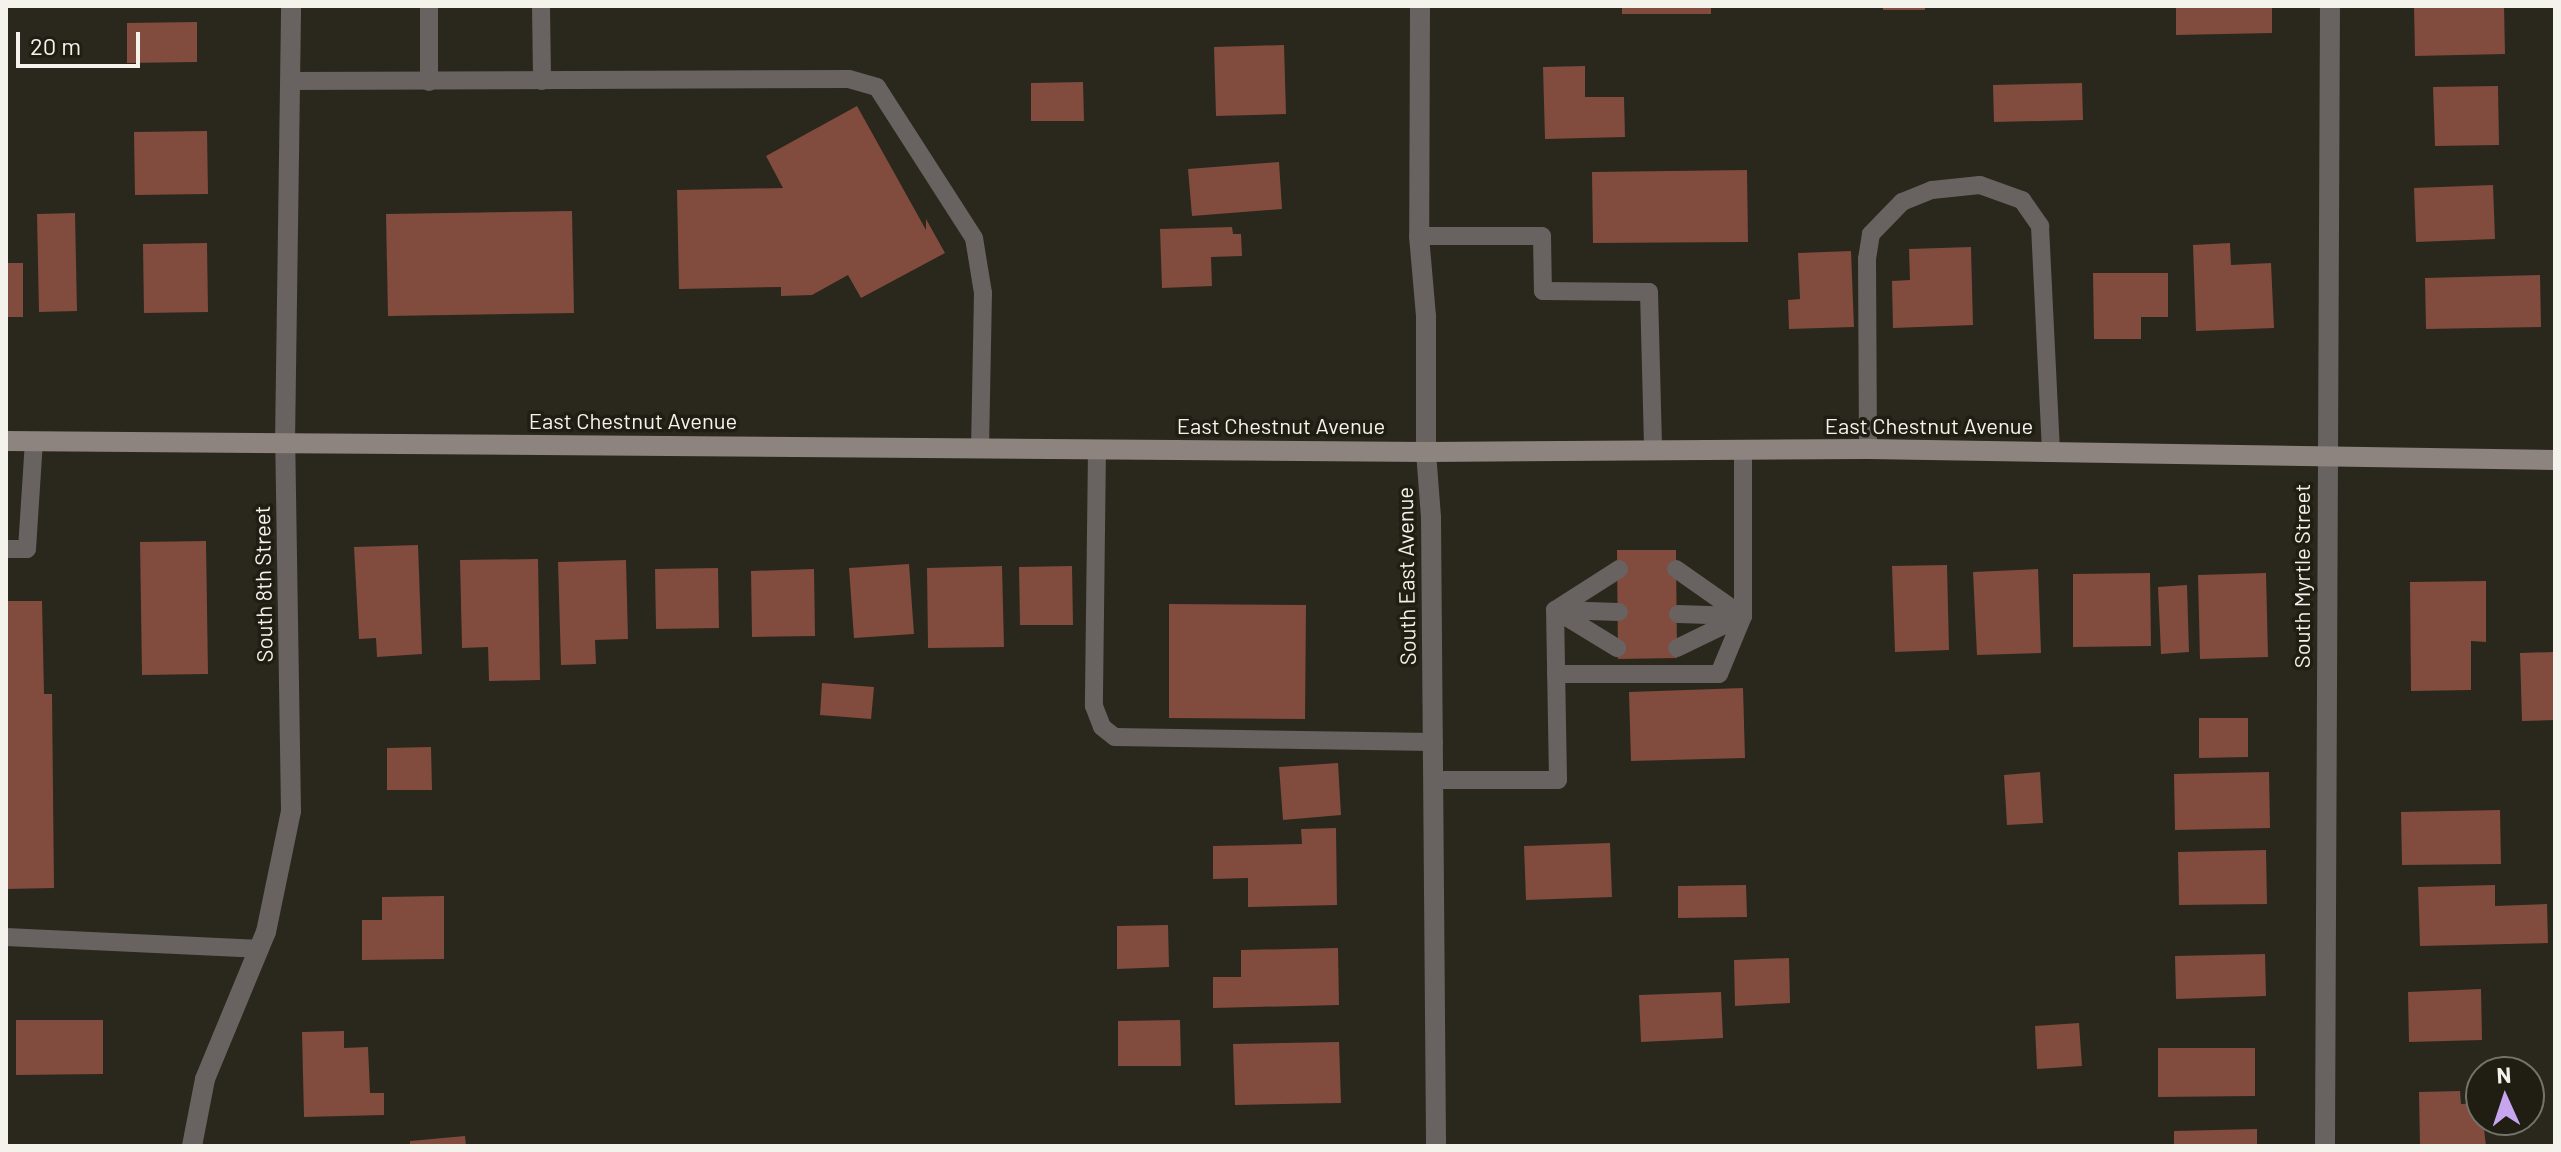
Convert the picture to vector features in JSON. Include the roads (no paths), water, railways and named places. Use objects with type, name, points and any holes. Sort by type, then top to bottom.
[{"type":"street","name":"South 8th Street","points":[[192,1146],[205,1079],[259,949],[291,811],[285,443],[291,6]]},
{"type":"street","name":"South East Avenue","points":[[1420,6],[1419,236],[1426,316],[1426,452],[1434,742],[1436,1146]]},
{"type":"street","name":"South Myrtle Street","points":[[2325,1146],[2330,6]]},
{"type":"street","name":"East Chestnut Avenue","points":[[6,441],[1426,452],[1868,449],[2555,460]]},
{"type":"lane","points":[[429,6],[429,82]]},
{"type":"lane","points":[[541,6],[542,81]]},
{"type":"lane","points":[[290,81],[849,79],[877,87],[974,238],[983,293],[980,448]]},
{"type":"lane","points":[[1868,449],[1867,259],[1871,234],[1902,202],[1932,190],[1980,185],[2022,200],[2040,226],[2051,451]]},
{"type":"lane","points":[[1419,236],[1542,236],[1543,291],[1649,292],[1653,450]]},
{"type":"lane","points":[[6,549],[27,549],[34,441]]},
{"type":"lane","points":[[1097,449],[1094,706],[1102,727],[1115,737],[1434,742]]},
{"type":"lane","points":[[1556,674],[1719,674],[1743,616],[1743,449]]},
{"type":"lane","points":[[1555,610],[1619,569]]},
{"type":"lane","points":[[1676,569],[1743,616]]},
{"type":"lane","points":[[1555,610],[1619,612]]},
{"type":"lane","points":[[1555,610],[1617,648]]},
{"type":"lane","points":[[1434,780],[1558,780],[1555,610]]},
{"type":"lane","points":[[1678,614],[1743,616]]},
{"type":"lane","points":[[1677,648],[1743,616]]},
{"type":"lane","points":[[6,937],[259,949]]}]
